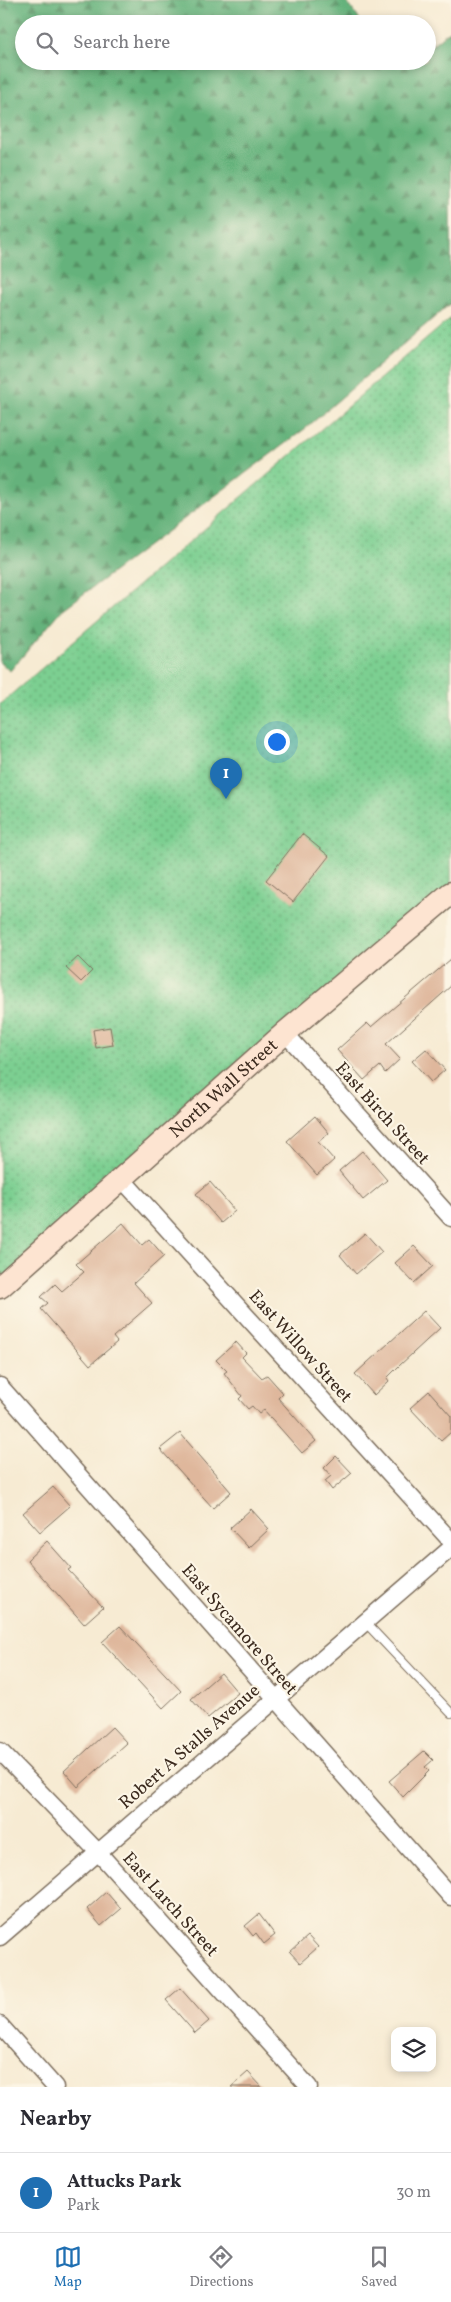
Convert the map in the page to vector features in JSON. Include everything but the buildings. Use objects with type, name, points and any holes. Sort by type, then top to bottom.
[{"type":"street","name":"North Wall Street","points":[[0,1287],[285,1033],[451,893]]},
{"type":"street","name":"East Birch Street","points":[[285,1033],[451,1218]]},
{"type":"street","name":"East Willow Street","points":[[121,1178],[451,1541]]},
{"type":"street","name":"East Sycamore Street","points":[[0,1386],[274,1699],[451,1897]]},
{"type":"street","name":"Robert A Stalls Avenue","points":[[0,1937],[97,1851],[451,1548]]},
{"type":"street","name":"East Larch Street","points":[[0,1751],[97,1851],[309,2087]]},
{"type":"street","points":[[0,2025],[55,2087]]},
{"type":"lane","points":[[365,1622],[451,1713]]},
{"type":"green space","points":[[0,0],[345,0],[356,15],[15,15],[15,70],[436,70],[436,41],[451,30],[451,303],[306,428],[62,610],[10,671],[0,663]]},
{"type":"green space","points":[[451,318],[451,894],[0,1289],[0,704]]},
{"type":"place","name":"Attucks Park","points":[[226,799]]}]
